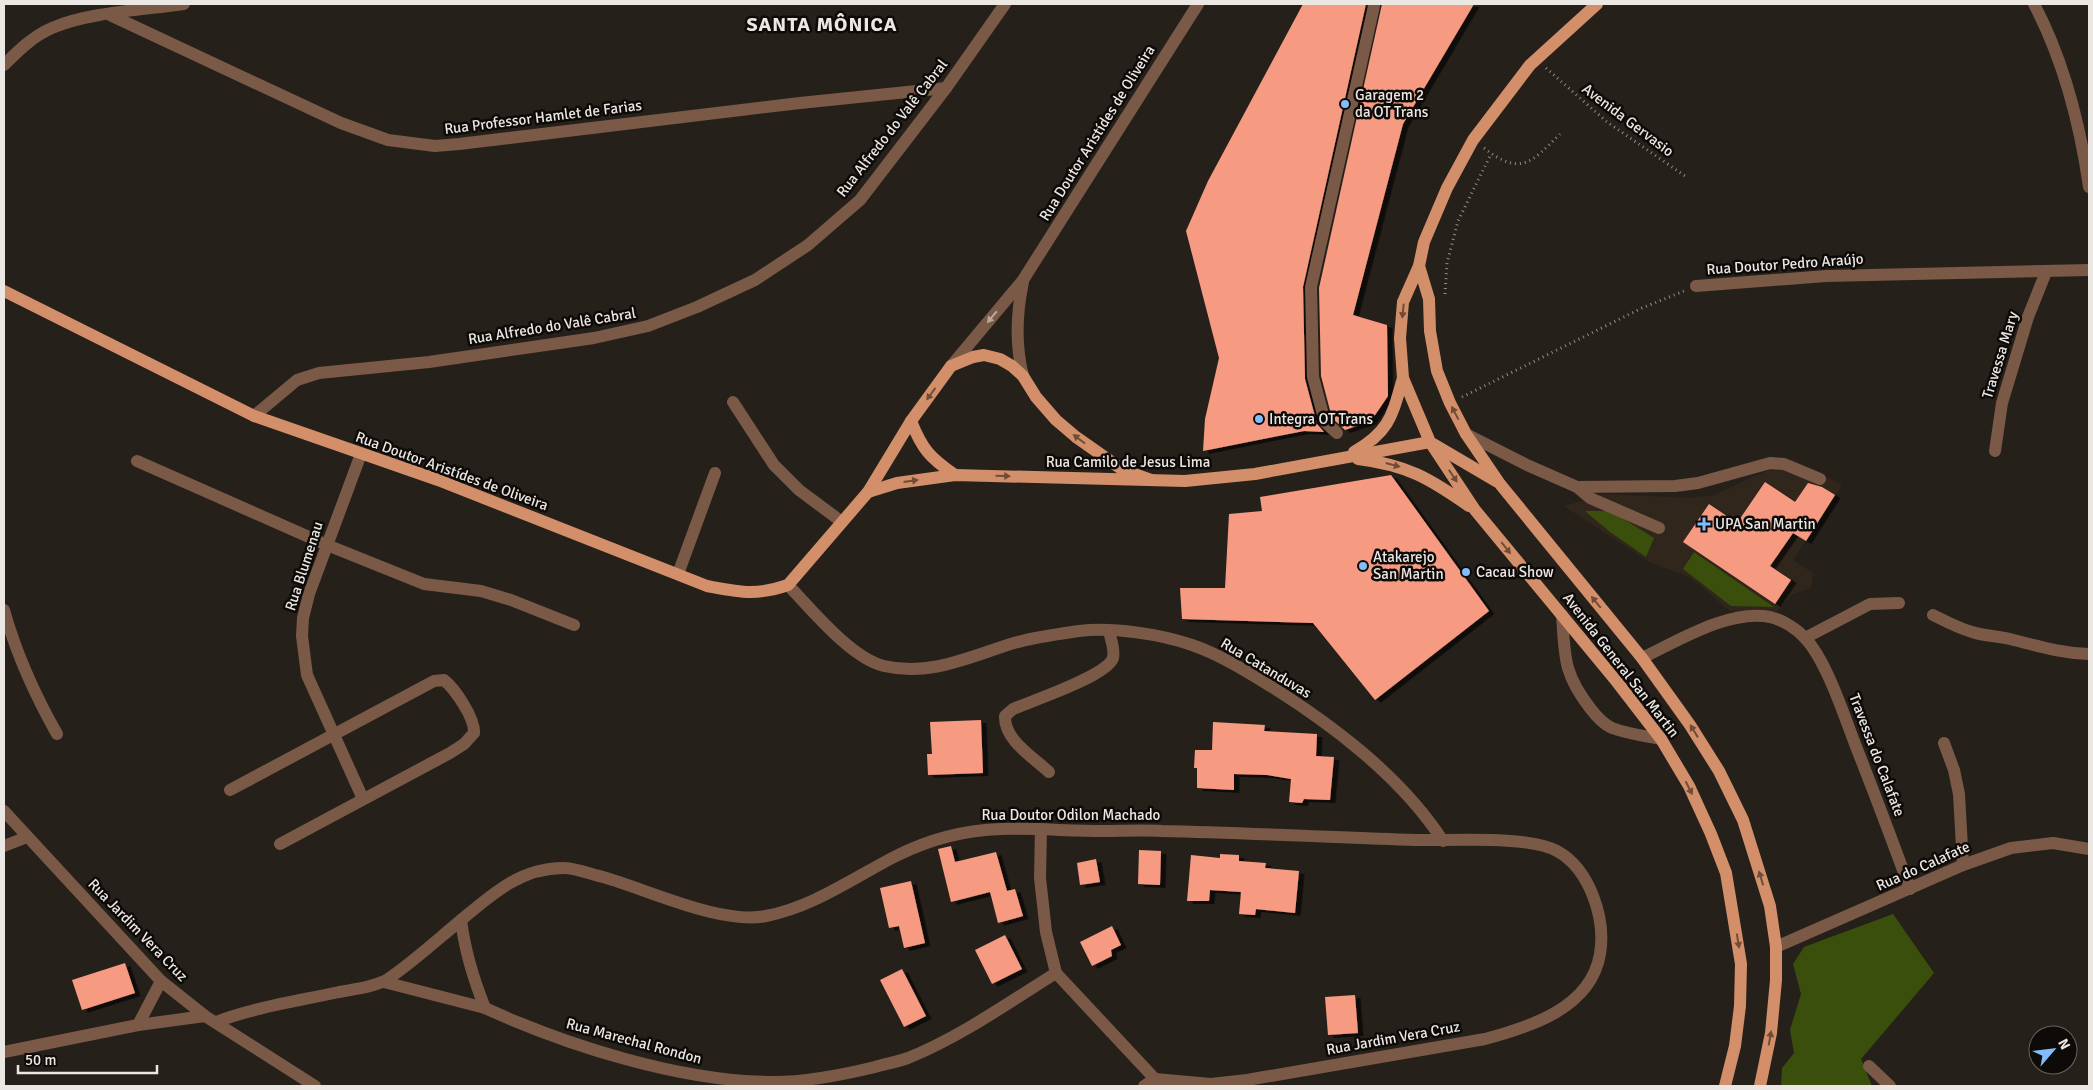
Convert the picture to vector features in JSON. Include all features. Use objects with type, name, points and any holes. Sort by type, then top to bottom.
[{"type":"main road","name":"Avenida General San Martin","points":[[1597,4],[1530,65],[1473,140],[1447,188],[1424,242],[1419,266],[1403,302],[1400,338],[1403,378],[1430,442],[1475,510],[1661,739],[1688,786],[1712,834],[1726,872],[1742,964],[1740,1006],[1735,1046],[1725,1086]]},
{"type":"main road","name":"Avenida General San Martin","points":[[1419,266],[1429,299],[1430,332],[1437,371],[1450,403],[1466,434],[1500,484],[1642,658],[1690,725],[1719,771],[1743,820],[1770,906],[1776,948],[1776,980],[1771,1033],[1760,1086]]},
{"type":"main road","name":"Rua Doutor Aristídes de Oliveira","points":[[4,291],[254,416],[438,480],[707,586],[747,593],[770,591],[788,585],[868,492],[911,421],[951,366]]},
{"type":"main road","points":[[951,366],[973,357],[984,355],[1000,359],[1012,366],[1023,376],[1036,397],[1056,420],[1076,437],[1123,470],[1151,480]]},
{"type":"main road","points":[[1345,457],[1374,441],[1386,426],[1393,412],[1403,378]]},
{"type":"main road","points":[[911,421],[919,441],[934,461],[955,475]]},
{"type":"main road","points":[[1430,442],[1500,484]]},
{"type":"main road","name":"Rua Camilo de Jesus Lima","points":[[955,475],[1185,481],[1221,478],[1430,442]]},
{"type":"main road","points":[[1345,457],[1381,462],[1405,468],[1434,482],[1475,510]]},
{"type":"main road","points":[[868,492],[897,483],[955,475]]},
{"type":"street","points":[[4,66],[25,45],[50,29],[75,20],[184,4]]},
{"type":"street","name":"Rua Alfredo do Valê Cabral","points":[[254,416],[289,385],[304,377],[319,373],[429,362],[594,338],[648,326],[697,307],[755,280],[808,245],[860,200],[946,88],[1004,4]]},
{"type":"street","name":"Rua Doutor Aristídes de Oliveira","points":[[951,366],[1023,280],[1198,4]]},
{"type":"street","points":[[2034,4],[2052,40],[2064,72],[2080,132],[2089,187]]},
{"type":"street","points":[[1337,433],[1325,422],[1313,377],[1311,287],[1353,90],[1374,6]]},
{"type":"street","name":"Rua Professor Hamlet de Farias","points":[[110,14],[340,123],[388,140],[435,146],[800,103],[946,88]]},
{"type":"street","name":"Rua Doutor Pedro Araújo","points":[[1696,286],[1826,276],[2089,270]]},
{"type":"street","name":"Travessa Mary","points":[[1995,450],[2002,403],[2009,378],[2028,317],[2046,272]]},
{"type":"street","name":"Rua Doutor Aristídes de Oliveira","points":[[1023,280],[1016,322],[1019,360],[1023,376]]},
{"type":"street","points":[[733,402],[774,465],[799,490],[842,522]]},
{"type":"street","points":[[1466,434],[1527,465],[1577,487],[1590,498],[1660,528]]},
{"type":"street","name":"Rua Blumenau","points":[[361,454],[309,594],[303,618],[302,636],[307,675],[363,799]]},
{"type":"street","points":[[137,461],[327,545],[424,584],[489,593],[574,625]]},
{"type":"street","points":[[1577,487],[1675,486],[1698,483],[1770,463],[1784,464],[1820,479]]},
{"type":"street","points":[[678,574],[715,473]]},
{"type":"street","name":"Rua Catanduvas","points":[[788,585],[853,649],[882,666],[905,669],[943,667],[1017,643],[1081,631],[1109,631],[1166,638],[1193,646],[1227,660],[1281,693],[1338,733],[1377,766],[1414,803],[1431,822],[1443,841]]},
{"type":"street","points":[[1642,658],[1706,628],[1741,617],[1769,617],[1779,620],[1805,638],[1870,604],[1899,603]]},
{"type":"street","points":[[4,610],[16,646],[42,708],[57,734]]},
{"type":"street","points":[[1562,615],[1565,662],[1570,677],[1576,690],[1598,718],[1610,727],[1661,739]]},
{"type":"street","points":[[1932,615],[1981,635],[2003,638],[2070,654],[2088,651]]},
{"type":"street","points":[[1049,772],[1010,736],[1005,726],[1005,716],[1013,709],[1092,677],[1105,669],[1112,659],[1113,647],[1109,631]]},
{"type":"street","name":"Travessa do Calafate","points":[[1805,638],[1816,653],[1840,704],[1910,889]]},
{"type":"street","points":[[230,790],[438,679],[444,680],[451,686],[473,722],[474,733],[464,744],[280,844]]},
{"type":"street","points":[[1944,743],[1954,770],[1959,794],[1963,865]]},
{"type":"street","name":"Rua Jardim Vera Cruz","points":[[4,811],[161,981],[211,1019],[315,1086]]},
{"type":"street","name":"Rua Doutor Odilon Machado","points":[[4,1052],[138,1026],[211,1019],[384,982],[491,894],[514,880],[540,870],[567,867],[621,882],[700,909],[729,916],[758,918],[789,912],[897,856],[929,842],[966,832],[999,829],[1160,831],[1443,841],[1518,841],[1541,844],[1559,851],[1576,866],[1589,886],[1597,910],[1602,940]]},
{"type":"street","points":[[1041,829],[1040,878],[1046,932],[1056,973],[1155,1079],[1144,1086]]},
{"type":"street","points":[[4,846],[27,837]]},
{"type":"street","name":"Rua do Calafate","points":[[1776,948],[1963,865],[2011,848],[2053,843],[2089,849]]},
{"type":"street","points":[[461,920],[464,948],[485,1008]]},
{"type":"street","name":"Rua Jardim Vera Cruz","points":[[1155,1079],[1211,1084],[1247,1080],[1485,1039],[1521,1029],[1548,1018],[1568,1004],[1586,986],[1598,965],[1602,940]]},
{"type":"street","name":"Rua Marechal Rondon","points":[[384,982],[485,1008],[544,1033],[648,1064],[712,1077],[774,1082],[840,1076],[907,1058],[957,1034],[1056,973]]},
{"type":"street","points":[[138,1026],[161,981]]},
{"type":"street","points":[[1869,1066],[1890,1086]]},
{"type":"path","name":"Avenida Gervasio","points":[[1537,58],[1557,80],[1607,122],[1685,176]]},
{"type":"path","points":[[1473,140],[1491,154],[1509,163],[1525,164],[1539,155],[1560,134]]},
{"type":"path","points":[[1444,297],[1447,263],[1458,221],[1491,154]]},
{"type":"path","name":"Rua Doutor Pedro Araújo","points":[[1450,403],[1642,308],[1696,286]]},
{"type":"shaded area","name":"UPA San Martin","points":[[1792,459],[1842,485],[1793,560],[1813,573],[1811,588],[1793,594],[1776,612],[1730,611],[1691,578],[1649,562],[1564,506],[1604,494],[1693,498],[1714,495]]},
{"type":"green space","points":[[1585,511],[1611,511],[1654,538],[1646,557],[1610,532]]},
{"type":"green space","points":[[1694,552],[1774,607],[1731,606],[1683,569]]},
{"type":"green space","points":[[1893,914],[1934,973],[1861,1059],[1872,1086],[1781,1086],[1782,1068],[1794,1053],[1790,1030],[1801,994],[1793,964],[1804,947]]},
{"type":"building","points":[[1303,4],[1366,4],[1303,287],[1305,379],[1317,424],[1324,432],[1304,431],[1203,451],[1205,419],[1219,358],[1186,231],[1208,181]]},
{"type":"building","points":[[1382,4],[1474,4],[1403,124],[1353,315],[1387,325],[1388,396],[1371,421],[1345,430],[1332,418],[1321,376],[1319,288]]},
{"type":"building","points":[[1391,475],[1489,611],[1375,700],[1313,623],[1182,619],[1180,588],[1225,588],[1229,514],[1262,511],[1260,497]]},
{"type":"building","points":[[1765,482],[1795,502],[1808,483],[1822,487],[1835,495],[1806,541],[1793,533],[1770,566],[1791,580],[1775,604],[1683,542],[1709,504],[1737,523]]},
{"type":"building","points":[[981,720],[983,773],[928,775],[927,754],[932,754],[930,722]]},
{"type":"building","points":[[1213,722],[1265,725],[1264,731],[1317,734],[1316,756],[1334,757],[1330,800],[1304,799],[1302,803],[1289,802],[1291,779],[1267,775],[1234,774],[1234,790],[1197,788],[1197,768],[1194,768],[1195,750],[1212,750]]},
{"type":"building","points":[[951,846],[955,862],[996,852],[1007,891],[1015,889],[1023,916],[998,923],[990,892],[951,902],[938,849]]},
{"type":"building","points":[[1139,850],[1161,851],[1160,885],[1138,884]]},
{"type":"building","points":[[1220,854],[1239,855],[1239,861],[1266,863],[1265,868],[1299,871],[1295,913],[1256,909],[1255,915],[1239,914],[1241,892],[1210,890],[1209,901],[1187,901],[1191,855],[1220,858]]},
{"type":"building","points":[[1096,859],[1100,882],[1080,885],[1077,863]]},
{"type":"building","points":[[911,881],[925,943],[904,948],[899,926],[889,928],[880,888]]},
{"type":"building","points":[[1112,926],[1121,945],[1111,950],[1112,956],[1092,966],[1080,942]]},
{"type":"building","points":[[1005,935],[1022,969],[992,984],[975,950]]},
{"type":"building","points":[[125,963],[135,993],[82,1010],[72,980]]},
{"type":"building","points":[[902,969],[926,1016],[904,1027],[880,980]]},
{"type":"building","points":[[1355,995],[1358,1033],[1328,1035],[1325,997]]},
{"type":"place","name":"Garagem 2 da OT Trans","points":[[1345,104]]},
{"type":"place","name":"Integra OT Trans","points":[[1259,419]]},
{"type":"place","name":"UPA San Martin","points":[[1704,524]]},
{"type":"place","name":"Atakarejo San Martin","points":[[1363,566]]},
{"type":"place","name":"Cacau Show","points":[[1466,572]]},
{"type":"district","name":"SANTA MÔNICA","points":[[822,24]]}]
